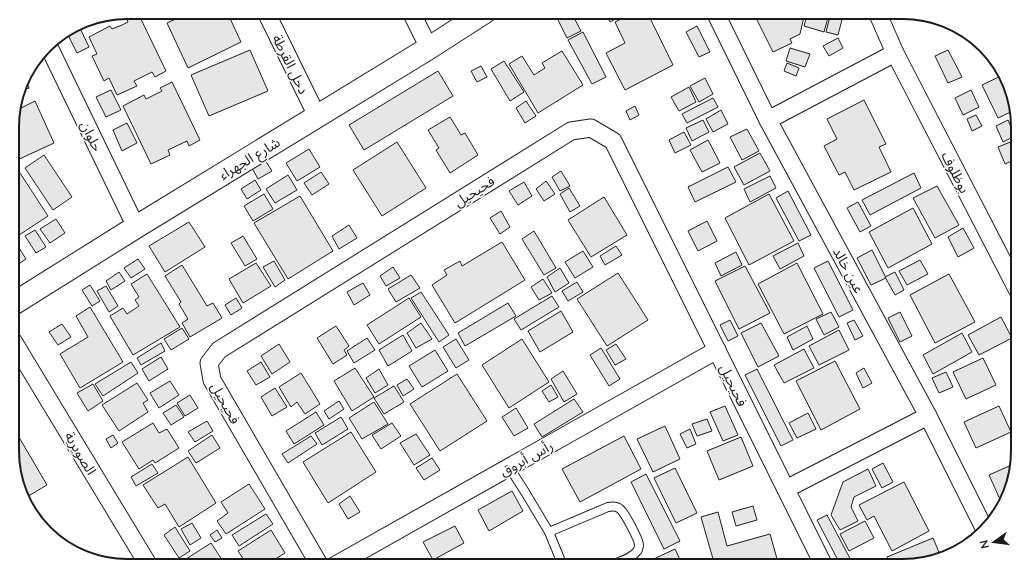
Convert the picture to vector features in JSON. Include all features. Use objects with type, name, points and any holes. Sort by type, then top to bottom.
[{"type":"street","name":"دحل القرطة","points":[[269,19],[317,116]]},
{"type":"street","points":[[414,19],[429,48]]},
{"type":"street","name":"شارع الجهراء","points":[[19,300],[474,19]]},
{"type":"street","name":"عين خالد","points":[[718,19],[768,120],[928,416],[981,522]]},
{"type":"street","name":"بوظلوف","points":[[880,19],[895,53],[1011,277]]},
{"type":"street","name":"حلوان","points":[[51,51],[136,227]]},
{"type":"street","points":[[768,120],[895,53]]},
{"type":"street","name":"فحيحيل","points":[[316,559],[212,380],[209,363],[219,350],[570,131],[591,128],[613,141],[821,559]]},
{"type":"street","name":"رأس أبروق","points":[[346,559],[717,350]]},
{"type":"street","name":"الصويرية","points":[[19,351],[145,559]]},
{"type":"street","points":[[786,489],[928,416]]},
{"type":"lane","points":[[509,467],[549,532],[560,559]]},
{"type":"lane","points":[[549,532],[608,507],[614,506],[623,512],[638,540],[639,546],[637,552],[625,559]]},
{"type":"building","points":[[127,19],[141,19],[166,71],[155,77],[152,72],[134,81],[137,86],[117,95],[109,78],[104,81],[92,56],[97,54],[89,37],[110,26],[112,29],[128,22]]},
{"type":"building","points":[[176,19],[230,19],[241,42],[188,68],[167,23]]},
{"type":"building","points":[[558,19],[575,19],[581,31],[567,38]]},
{"type":"building","points":[[608,19],[616,19],[610,22]]},
{"type":"building","points":[[621,19],[650,19],[673,65],[625,90],[606,53],[625,43],[615,22]]},
{"type":"building","points":[[756,19],[803,19],[800,34],[790,39],[792,43],[773,52]]},
{"type":"building","points":[[806,19],[828,19],[824,32],[804,26]]},
{"type":"building","points":[[829,19],[842,19],[838,35],[826,32]]},
{"type":"building","points":[[697,26],[710,52],[699,57],[686,32]]},
{"type":"building","points":[[81,29],[89,47],[77,53],[68,36]]},
{"type":"building","points":[[583,32],[606,77],[592,84],[568,40]]},
{"type":"building","points":[[838,38],[843,48],[829,56],[823,46]]},
{"type":"building","points":[[790,48],[810,54],[805,67],[786,61]]},
{"type":"building","points":[[250,50],[268,91],[209,116],[191,75]]},
{"type":"building","points":[[948,50],[962,77],[948,83],[935,56]]},
{"type":"building","points":[[562,51],[583,85],[538,113],[509,64],[522,56],[534,75],[545,68],[542,63]]},
{"type":"building","points":[[504,61],[524,92],[510,101],[491,69]]},
{"type":"building","points":[[787,63],[799,68],[796,76],[784,71]]},
{"type":"building","points":[[481,66],[487,77],[477,82],[471,71]]},
{"type":"building","points":[[438,71],[453,96],[364,150],[349,125]]},
{"type":"building","points":[[999,77],[1005,92],[1010,112],[998,118],[982,85]]},
{"type":"building","points":[[705,78],[713,94],[699,102],[690,86]]},
{"type":"building","points":[[172,82],[200,140],[189,146],[187,141],[168,150],[170,155],[151,164],[123,106],[144,95],[146,99],[162,91],[160,88]]},
{"type":"building","points":[[689,87],[696,102],[679,111],[671,97]]},
{"type":"building","points":[[111,90],[121,110],[106,117],[96,97]]},
{"type":"building","points":[[971,90],[979,107],[963,115],[955,98]]},
{"type":"building","points":[[713,98],[718,107],[687,123],[682,114]]},
{"type":"building","points":[[864,100],[886,144],[879,147],[891,172],[854,190],[845,172],[839,175],[824,146],[837,139],[827,119]]},
{"type":"building","points":[[35,101],[54,143],[19,159],[19,127],[21,108]]},
{"type":"building","points":[[526,101],[536,116],[525,123],[516,108]]},
{"type":"building","points":[[635,106],[639,115],[630,120],[626,111]]},
{"type":"building","points":[[721,110],[728,124],[713,132],[706,119]]},
{"type":"building","points":[[976,115],[982,126],[972,131],[967,119]]},
{"type":"building","points":[[450,117],[461,135],[465,133],[478,155],[450,173],[436,150],[439,148],[428,130]]},
{"type":"building","points":[[703,120],[709,132],[692,141],[686,128]]},
{"type":"building","points":[[1008,120],[1011,127],[1011,138],[1003,142],[996,126]]},
{"type":"building","points":[[127,123],[137,143],[122,151],[113,130]]},
{"type":"building","points":[[747,129],[759,151],[742,160],[730,137]]},
{"type":"building","points":[[684,132],[691,145],[675,153],[669,140]]},
{"type":"building","points":[[708,140],[720,163],[702,172],[690,150]]},
{"type":"building","points":[[397,142],[426,188],[382,216],[353,170]]},
{"type":"building","points":[[1011,142],[1011,161],[1005,164],[998,147]]},
{"type":"building","points":[[309,149],[320,167],[297,181],[286,163]]},
{"type":"building","points":[[760,153],[770,171],[744,185],[734,167]]},
{"type":"building","points":[[44,155],[72,197],[53,210],[25,168]]},
{"type":"building","points":[[265,160],[272,171],[258,179],[252,168]]},
{"type":"building","points":[[728,167],[736,182],[695,202],[688,187]]},
{"type":"building","points":[[561,171],[570,186],[560,191],[552,177]]},
{"type":"building","points":[[321,172],[329,184],[312,195],[304,183]]},
{"type":"building","points":[[20,173],[48,216],[19,235]]},
{"type":"building","points":[[914,173],[921,188],[870,215],[862,200]]},
{"type":"building","points":[[288,175],[297,190],[275,203],[266,189]]},
{"type":"building","points":[[770,176],[776,188],[750,202],[744,189]]},
{"type":"building","points":[[255,180],[261,190],[247,199],[241,189]]},
{"type":"building","points":[[546,181],[555,194],[544,201],[536,189]]},
{"type":"building","points":[[524,182],[532,196],[518,205],[509,191]]},
{"type":"building","points":[[937,186],[959,225],[935,238],[913,198]]},
{"type":"building","points":[[569,188],[580,206],[570,212],[560,194]]},
{"type":"building","points":[[788,191],[811,235],[799,241],[776,198]]},
{"type":"building","points":[[264,194],[273,209],[253,221],[244,206]]},
{"type":"building","points":[[769,194],[794,241],[749,265],[725,218]]},
{"type":"building","points":[[300,196],[333,251],[288,279],[254,223]]},
{"type":"building","points":[[604,197],[627,235],[591,257],[568,220]]},
{"type":"building","points":[[858,202],[871,226],[860,232],[847,208]]},
{"type":"building","points":[[913,208],[932,244],[888,268],[869,232]]},
{"type":"building","points":[[501,211],[510,227],[500,234],[490,218]]},
{"type":"building","points":[[56,219],[65,233],[50,243],[40,229]]},
{"type":"building","points":[[707,221],[717,241],[698,251],[688,231]]},
{"type":"building","points":[[189,222],[205,247],[165,272],[149,246]]},
{"type":"building","points":[[349,225],[357,238],[339,249],[332,236]]},
{"type":"building","points":[[963,228],[974,248],[958,257],[948,237]]},
{"type":"building","points":[[35,230],[46,247],[36,253],[25,236]]},
{"type":"building","points":[[534,231],[556,268],[544,275],[522,239]]},
{"type":"building","points":[[243,236],[257,259],[245,266],[231,243]]},
{"type":"building","points":[[502,242],[525,280],[455,323],[432,285],[447,275],[444,270],[460,261],[462,266]]},
{"type":"building","points":[[798,243],[804,256],[780,269],[773,256]]},
{"type":"building","points":[[616,246],[622,255],[605,265],[600,256]]},
{"type":"building","points":[[19,248],[26,259],[19,264]]},
{"type":"building","points":[[872,250],[886,278],[871,285],[857,258]]},
{"type":"building","points":[[583,251],[593,267],[575,278],[565,262]]},
{"type":"building","points":[[736,252],[742,265],[721,276],[715,263]]},
{"type":"building","points":[[138,259],[145,269],[131,278],[124,268]]},
{"type":"building","points":[[920,260],[928,274],[907,285],[899,271]]},
{"type":"building","points":[[274,261],[285,280],[275,287],[263,267]]},
{"type":"building","points":[[828,261],[853,310],[839,317],[814,268]]},
{"type":"building","points":[[256,263],[271,286],[243,303],[229,279]]},
{"type":"building","points":[[797,263],[823,314],[784,334],[758,284]]},
{"type":"building","points":[[182,265],[207,306],[213,303],[222,318],[190,337],[182,323],[188,319],[179,304],[181,302],[165,276]]},
{"type":"building","points":[[745,266],[770,313],[739,329],[715,281]]},
{"type":"building","points":[[393,267],[400,278],[386,286],[380,276]]},
{"type":"building","points":[[560,268],[569,283],[555,292],[547,277]]},
{"type":"building","points":[[119,272],[125,281],[111,290],[106,281]]},
{"type":"building","points":[[895,272],[904,290],[895,295],[885,277]]},
{"type":"building","points":[[618,273],[648,320],[607,346],[577,299]]},
{"type":"building","points":[[147,274],[180,327],[133,355],[110,316],[123,308],[127,314],[139,306],[135,300],[139,297],[131,284]]},
{"type":"building","points":[[949,274],[975,322],[935,343],[910,295]]},
{"type":"building","points":[[411,275],[420,288],[396,302],[388,289]]},
{"type":"building","points":[[543,279],[552,293],[539,300],[531,287]]},
{"type":"building","points":[[577,282],[583,292],[568,301],[562,291]]},
{"type":"building","points":[[363,283],[370,295],[354,305],[347,292]]},
{"type":"building","points":[[90,285],[100,301],[92,306],[82,290]]},
{"type":"building","points":[[106,286],[118,306],[109,312],[97,291]]},
{"type":"building","points":[[421,292],[449,335],[439,342],[411,298]]},
{"type":"building","points":[[552,296],[559,307],[521,330],[514,319]]},
{"type":"building","points":[[236,298],[242,308],[231,315],[225,305]]},
{"type":"building","points":[[409,298],[421,317],[379,344],[367,325]]},
{"type":"building","points":[[508,303],[516,316],[465,346],[458,333]]},
{"type":"building","points":[[90,307],[123,362],[80,388],[60,354],[88,337],[76,316]]},
{"type":"building","points":[[561,311],[573,332],[540,352],[528,331]]},
{"type":"building","points":[[831,312],[839,327],[824,335],[816,319]]},
{"type":"building","points":[[900,312],[912,336],[900,342],[888,318]]},
{"type":"building","points":[[1001,317],[1011,339],[979,355],[968,335]]},
{"type":"building","points":[[730,320],[738,336],[728,341],[720,325]]},
{"type":"building","points":[[854,320],[863,336],[855,340],[847,323]]},
{"type":"building","points":[[421,323],[432,339],[416,348],[407,333]]},
{"type":"building","points":[[761,323],[779,356],[758,367],[741,333]]},
{"type":"building","points":[[62,324],[71,337],[58,345],[49,332]]},
{"type":"building","points":[[336,326],[349,346],[344,350],[347,355],[333,364],[317,338]]},
{"type":"building","points":[[807,326],[813,339],[793,350],[787,337]]},
{"type":"building","points":[[182,328],[189,339],[171,350],[164,339]]},
{"type":"building","points":[[839,330],[849,350],[819,365],[809,346]]},
{"type":"building","points":[[962,333],[972,352],[933,374],[923,355]]},
{"type":"building","points":[[403,335],[412,351],[388,366],[379,350]]},
{"type":"building","points":[[367,338],[375,350],[354,363],[347,351]]},
{"type":"building","points":[[456,339],[469,360],[456,368],[443,347]]},
{"type":"building","points":[[522,339],[549,382],[509,408],[482,365]]},
{"type":"building","points":[[161,343],[165,351],[141,365],[137,358]]},
{"type":"building","points":[[279,344],[290,362],[272,374],[261,356]]},
{"type":"building","points":[[616,344],[626,359],[615,365],[606,350]]},
{"type":"building","points":[[601,348],[620,379],[609,386],[590,355]]},
{"type":"building","points":[[804,349],[814,368],[784,383],[774,365]]},
{"type":"building","points":[[435,350],[448,371],[422,387],[409,366]]},
{"type":"building","points":[[161,357],[168,369],[149,381],[142,369]]},
{"type":"building","points":[[983,358],[996,385],[966,399],[953,372]]},
{"type":"building","points":[[835,361],[860,409],[821,430],[796,381]]},
{"type":"building","points":[[131,362],[138,373],[103,396],[95,384]]},
{"type":"building","points":[[261,362],[270,377],[256,385],[247,371]]},
{"type":"building","points":[[355,368],[374,397],[352,411],[334,381]]},
{"type":"building","points":[[864,368],[872,383],[863,388],[856,373]]},
{"type":"building","points":[[379,369],[388,385],[375,393],[366,378]]},
{"type":"building","points":[[757,369],[793,440],[781,446],[745,375]]},
{"type":"building","points":[[563,371],[577,394],[564,402],[551,379]]},
{"type":"building","points":[[946,372],[953,387],[939,393],[932,378]]},
{"type":"building","points":[[301,373],[320,404],[305,414],[297,402],[291,407],[279,387]]},
{"type":"building","points":[[457,374],[487,421],[440,451],[410,404]]},
{"type":"building","points":[[407,379],[414,389],[403,396],[397,385]]},
{"type":"building","points":[[170,381],[179,395],[159,408],[150,393]]},
{"type":"building","points":[[137,383],[148,400],[143,403],[148,412],[119,431],[102,405]]},
{"type":"building","points":[[93,384],[103,401],[88,411],[77,393]]},
{"type":"building","points":[[551,385],[558,397],[549,402],[542,391]]},
{"type":"building","points":[[394,386],[404,402],[384,414],[374,398]]},
{"type":"building","points":[[275,388],[287,407],[272,416],[261,397]]},
{"type":"building","points":[[190,395],[198,408],[185,416],[177,403]]},
{"type":"building","points":[[574,399],[583,412],[542,437],[534,424]]},
{"type":"building","points":[[339,401],[344,409],[329,419],[324,411]]},
{"type":"building","points":[[374,402],[388,424],[362,439],[349,418]]},
{"type":"building","points":[[176,405],[184,417],[171,425],[163,413]]},
{"type":"building","points":[[725,406],[738,435],[723,441],[710,412]]},
{"type":"building","points":[[999,406],[1011,432],[976,448],[964,422]]},
{"type":"building","points":[[516,408],[528,428],[514,436],[502,417]]},
{"type":"building","points":[[316,412],[324,425],[294,444],[286,431]]},
{"type":"building","points":[[808,413],[816,429],[797,438],[789,423]]},
{"type":"building","points":[[341,417],[348,429],[322,445],[315,433]]},
{"type":"building","points":[[707,419],[712,431],[697,436],[692,424]]},
{"type":"building","points":[[207,421],[213,431],[195,442],[188,432]]},
{"type":"building","points":[[153,423],[159,433],[167,429],[179,448],[155,463],[153,460],[139,469],[122,442]]},
{"type":"building","points":[[392,423],[401,436],[381,449],[372,435]]},
{"type":"building","points":[[665,426],[680,459],[653,472],[637,439]]},
{"type":"building","points":[[690,429],[696,444],[687,448],[680,434]]},
{"type":"building","points":[[351,432],[376,472],[328,503],[303,462]]},
{"type":"building","points":[[416,434],[430,455],[414,465],[400,443]]},
{"type":"building","points":[[113,435],[118,443],[111,448],[106,439]]},
{"type":"building","points":[[212,435],[220,448],[196,463],[188,451]]},
{"type":"building","points":[[311,436],[317,444],[288,463],[282,454]]},
{"type":"building","points":[[624,436],[641,469],[580,502],[562,469]]},
{"type":"building","points":[[19,437],[47,485],[29,496],[20,465]]},
{"type":"building","points":[[741,437],[753,466],[719,480],[707,451]]},
{"type":"building","points":[[188,457],[216,503],[179,527],[165,504],[158,508],[143,485]]},
{"type":"building","points":[[432,458],[440,470],[424,480],[416,468]]},
{"type":"building","points":[[883,463],[893,482],[882,488],[872,469]]},
{"type":"building","points":[[152,464],[158,473],[136,486],[131,477]]},
{"type":"building","points":[[1010,466],[1000,499],[989,475]]},
{"type":"building","points":[[675,468],[697,513],[676,523],[654,478]]},
{"type":"building","points":[[868,469],[876,486],[854,497],[851,507],[858,521],[840,530],[831,515],[843,482]]},
{"type":"building","points":[[646,474],[680,541],[664,549],[631,482]]},
{"type":"building","points":[[904,482],[929,531],[892,551],[874,516],[867,520],[859,505]]},
{"type":"building","points":[[249,484],[265,509],[226,534],[217,521],[228,513],[221,502]]},
{"type":"building","points":[[512,491],[523,511],[489,531],[478,510]]},
{"type":"building","points":[[350,496],[360,512],[348,519],[339,504]]},
{"type":"building","points":[[753,506],[757,520],[736,526],[732,512]]},
{"type":"building","points":[[718,512],[727,546],[770,534],[777,559],[713,559],[701,517]]},
{"type":"building","points":[[266,514],[273,524],[239,546],[232,535]]},
{"type":"building","points":[[827,515],[850,559],[837,559],[817,520]]},
{"type":"building","points":[[865,521],[874,538],[849,551],[840,534]]},
{"type":"building","points":[[192,523],[201,538],[190,545],[181,529]]},
{"type":"building","points":[[455,526],[464,543],[432,559],[423,542]]},
{"type":"building","points":[[175,527],[190,551],[179,558],[164,535]]},
{"type":"building","points":[[217,530],[222,538],[215,542],[210,535]]},
{"type":"building","points":[[271,530],[285,553],[275,559],[243,559],[238,551]]},
{"type":"building","points":[[933,538],[939,553],[910,559],[888,559],[887,557]]},
{"type":"building","points":[[211,543],[221,559],[186,559]]},
{"type":"building","points":[[675,549],[680,559],[654,559]]}]
